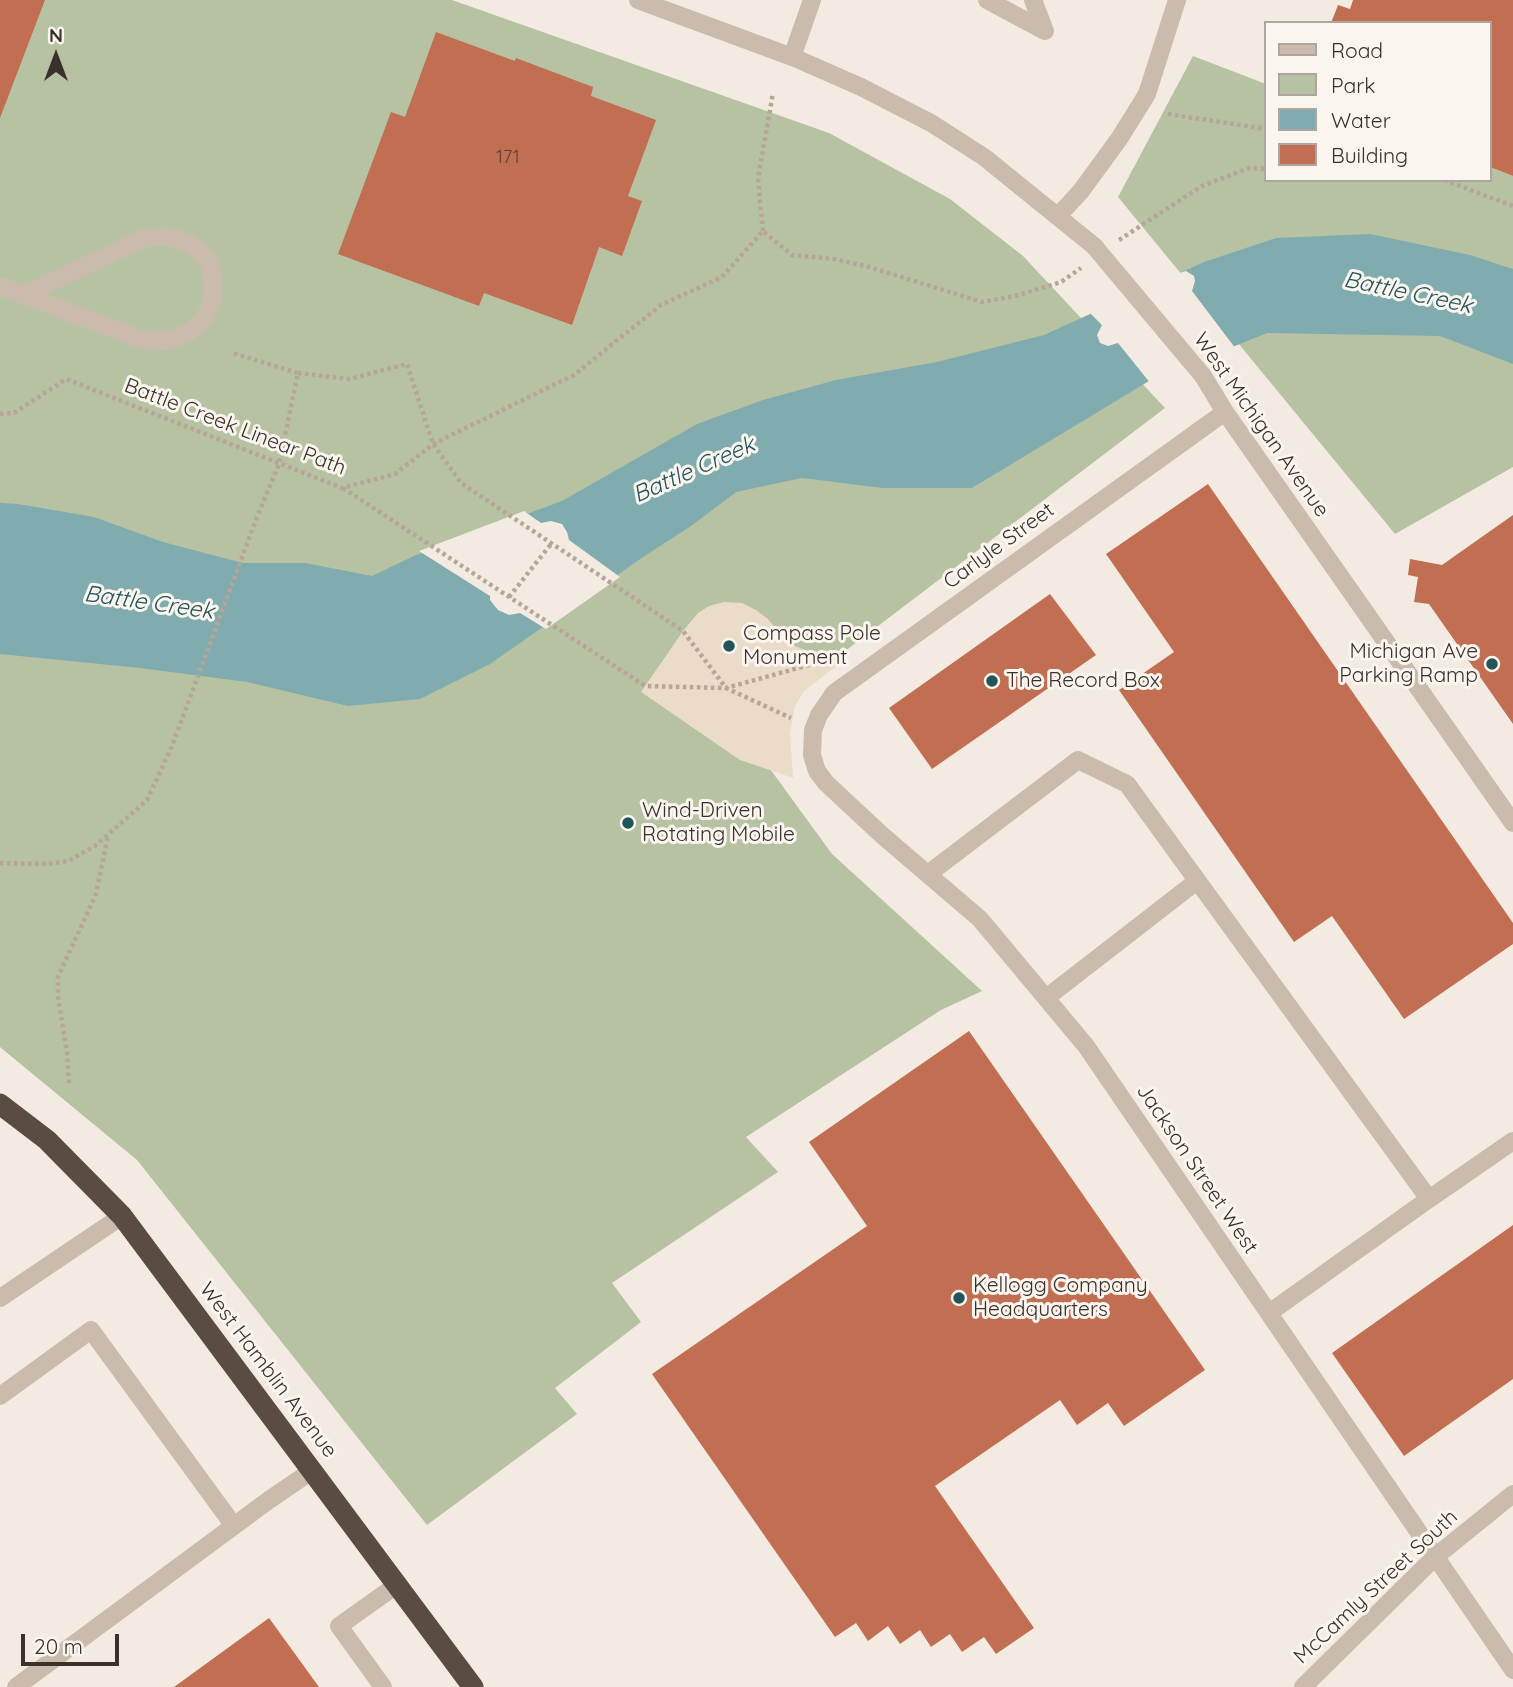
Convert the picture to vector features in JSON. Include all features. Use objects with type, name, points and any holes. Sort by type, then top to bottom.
[{"type":"highway","name":"West Hamblin Avenue","points":[[0,1104],[47,1140],[122,1216],[473,1687]]},
{"type":"street","name":"West Michigan Avenue","points":[[638,0],[792,57],[862,87],[930,123],[984,157],[1094,246],[1203,376],[1224,412],[1513,823]]},
{"type":"street","points":[[792,57],[812,0]]},
{"type":"street","points":[[987,0],[1045,31],[1033,0]]},
{"type":"street","points":[[1059,215],[1089,181],[1147,94],[1177,0]]},
{"type":"street","points":[[0,286],[140,340],[165,341],[188,333],[203,320],[212,302],[213,285],[211,268],[204,255],[192,245],[160,236],[139,240],[24,295]]},
{"type":"street","name":"Carlyle Street","points":[[813,730],[819,715],[834,693],[1224,412]]},
{"type":"street","name":"Jackson Street West","points":[[813,730],[812,755],[817,771],[826,783],[980,919],[1086,1046],[1513,1670]]},
{"type":"street","points":[[928,874],[1078,760],[1127,784],[1429,1199]]},
{"type":"street","points":[[1046,998],[1198,881]]},
{"type":"street","points":[[1269,1313],[1513,1141]]},
{"type":"street","points":[[0,1298],[122,1216]]},
{"type":"street","points":[[0,1396],[91,1330],[234,1526]]},
{"type":"street","points":[[16,1687],[313,1470]]},
{"type":"street","name":"McCamly Street South","points":[[1303,1687],[1434,1557],[1513,1494]]},
{"type":"street","points":[[383,1687],[339,1626],[398,1584]]},
{"type":"path","points":[[773,93],[758,178],[763,231],[792,255],[866,266],[982,302],[1015,296],[1060,282],[1082,267]]},
{"type":"path","points":[[1168,114],[1264,129]]},
{"type":"path","points":[[1114,244],[1202,186],[1249,168],[1264,169]]},
{"type":"path","points":[[1449,182],[1513,206]]},
{"type":"path","name":"Battle Creek Linear Path","points":[[0,414],[14,413],[66,379],[342,488],[396,474],[433,444],[574,375],[661,305],[722,277],[763,231]]},
{"type":"path","points":[[232,353],[298,373],[349,379],[407,364],[433,444],[461,483],[682,631],[726,688],[813,730]]},
{"type":"path","points":[[0,871],[2,863],[48,864],[68,861],[95,846],[147,800],[187,709],[279,464],[298,373]]},
{"type":"path","points":[[342,488],[645,685],[726,688],[839,656]]},
{"type":"path","points":[[509,597],[552,543]]},
{"type":"path","points":[[69,1083],[58,977],[96,894],[108,834]]},
{"type":"green space","points":[[0,0],[452,0],[829,133],[950,199],[1023,256],[1165,408],[807,680],[765,762],[832,854],[982,991],[941,1010],[746,1137],[778,1172],[612,1283],[641,1322],[555,1388],[577,1414],[427,1525],[137,1160],[0,1047]]},
{"type":"green space","points":[[1193,56],[1264,83],[1264,182],[1492,182],[1492,168],[1513,176],[1513,467],[1395,534],[1118,197]]},
{"type":"shaded area","points":[[724,602],[742,603],[756,610],[795,646],[807,651],[835,650],[843,661],[804,691],[795,706],[790,733],[793,778],[740,760],[641,692],[698,613],[709,606]]},
{"type":"water","name":"Battle Creek","points":[[1370,234],[1470,255],[1513,269],[1513,364],[1440,336],[1267,333],[1149,381],[972,488],[882,488],[802,478],[736,492],[490,664],[420,699],[348,706],[247,682],[0,654],[0,503],[94,517],[163,542],[243,563],[305,563],[372,576],[416,555],[562,501],[697,424],[763,400],[836,380],[937,362],[1044,335],[1204,262],[1276,238]]},
{"type":"pier","points":[[1186,271],[1194,276],[1192,291],[1236,349],[1151,384],[1118,343],[1108,346],[1100,343],[1097,335],[1102,325],[1088,311],[1174,272],[1176,274]]},
{"type":"pier","points":[[524,511],[541,523],[551,521],[562,524],[569,540],[620,577],[546,629],[520,613],[509,615],[498,610],[490,596],[419,551]]},
{"type":"building","points":[[0,0],[45,0],[0,118]]},
{"type":"building","points":[[1353,0],[1513,0],[1513,176],[1492,168],[1492,21],[1332,21],[1338,5],[1350,9]]},
{"type":"building","points":[[436,32],[593,87],[591,96],[656,120],[628,196],[642,201],[622,256],[599,247],[572,325],[484,293],[479,306],[338,254],[391,112],[405,117]]},
{"type":"building","points":[[1208,484],[1513,923],[1513,944],[1404,1019],[1332,916],[1294,942],[1119,690],[1174,652],[1106,554]]},
{"type":"building","name":"Michigan Ave Parking Ramp","points":[[1513,515],[1513,724],[1429,604],[1414,602],[1418,577],[1408,575],[1410,559],[1442,565]]},
{"type":"building","name":"The Record Box","points":[[1050,594],[1096,655],[932,769],[889,708]]},
{"type":"building","name":"Kellogg Company Headquarters","points":[[969,1031],[1205,1370],[1124,1426],[1108,1403],[1077,1425],[1060,1400],[935,1486],[1034,1628],[996,1654],[984,1637],[962,1652],[950,1634],[931,1647],[920,1630],[900,1644],[888,1626],[868,1641],[856,1623],[835,1637],[652,1374],[867,1226],[809,1142]]},
{"type":"building","points":[[1513,1225],[1513,1379],[1404,1456],[1332,1353]]},
{"type":"building","points":[[269,1618],[319,1687],[174,1687]]},
{"type":"place","name":"Compass Pole Monument","points":[[729,646]]},
{"type":"place","name":"Michigan Ave Parking Ramp","points":[[1492,664]]},
{"type":"place","name":"The Record Box","points":[[992,681]]},
{"type":"place","name":"Wind-Driven Rotating Mobile","points":[[628,823]]},
{"type":"place","name":"Kellogg Company Headquarters","points":[[959,1298]]}]
